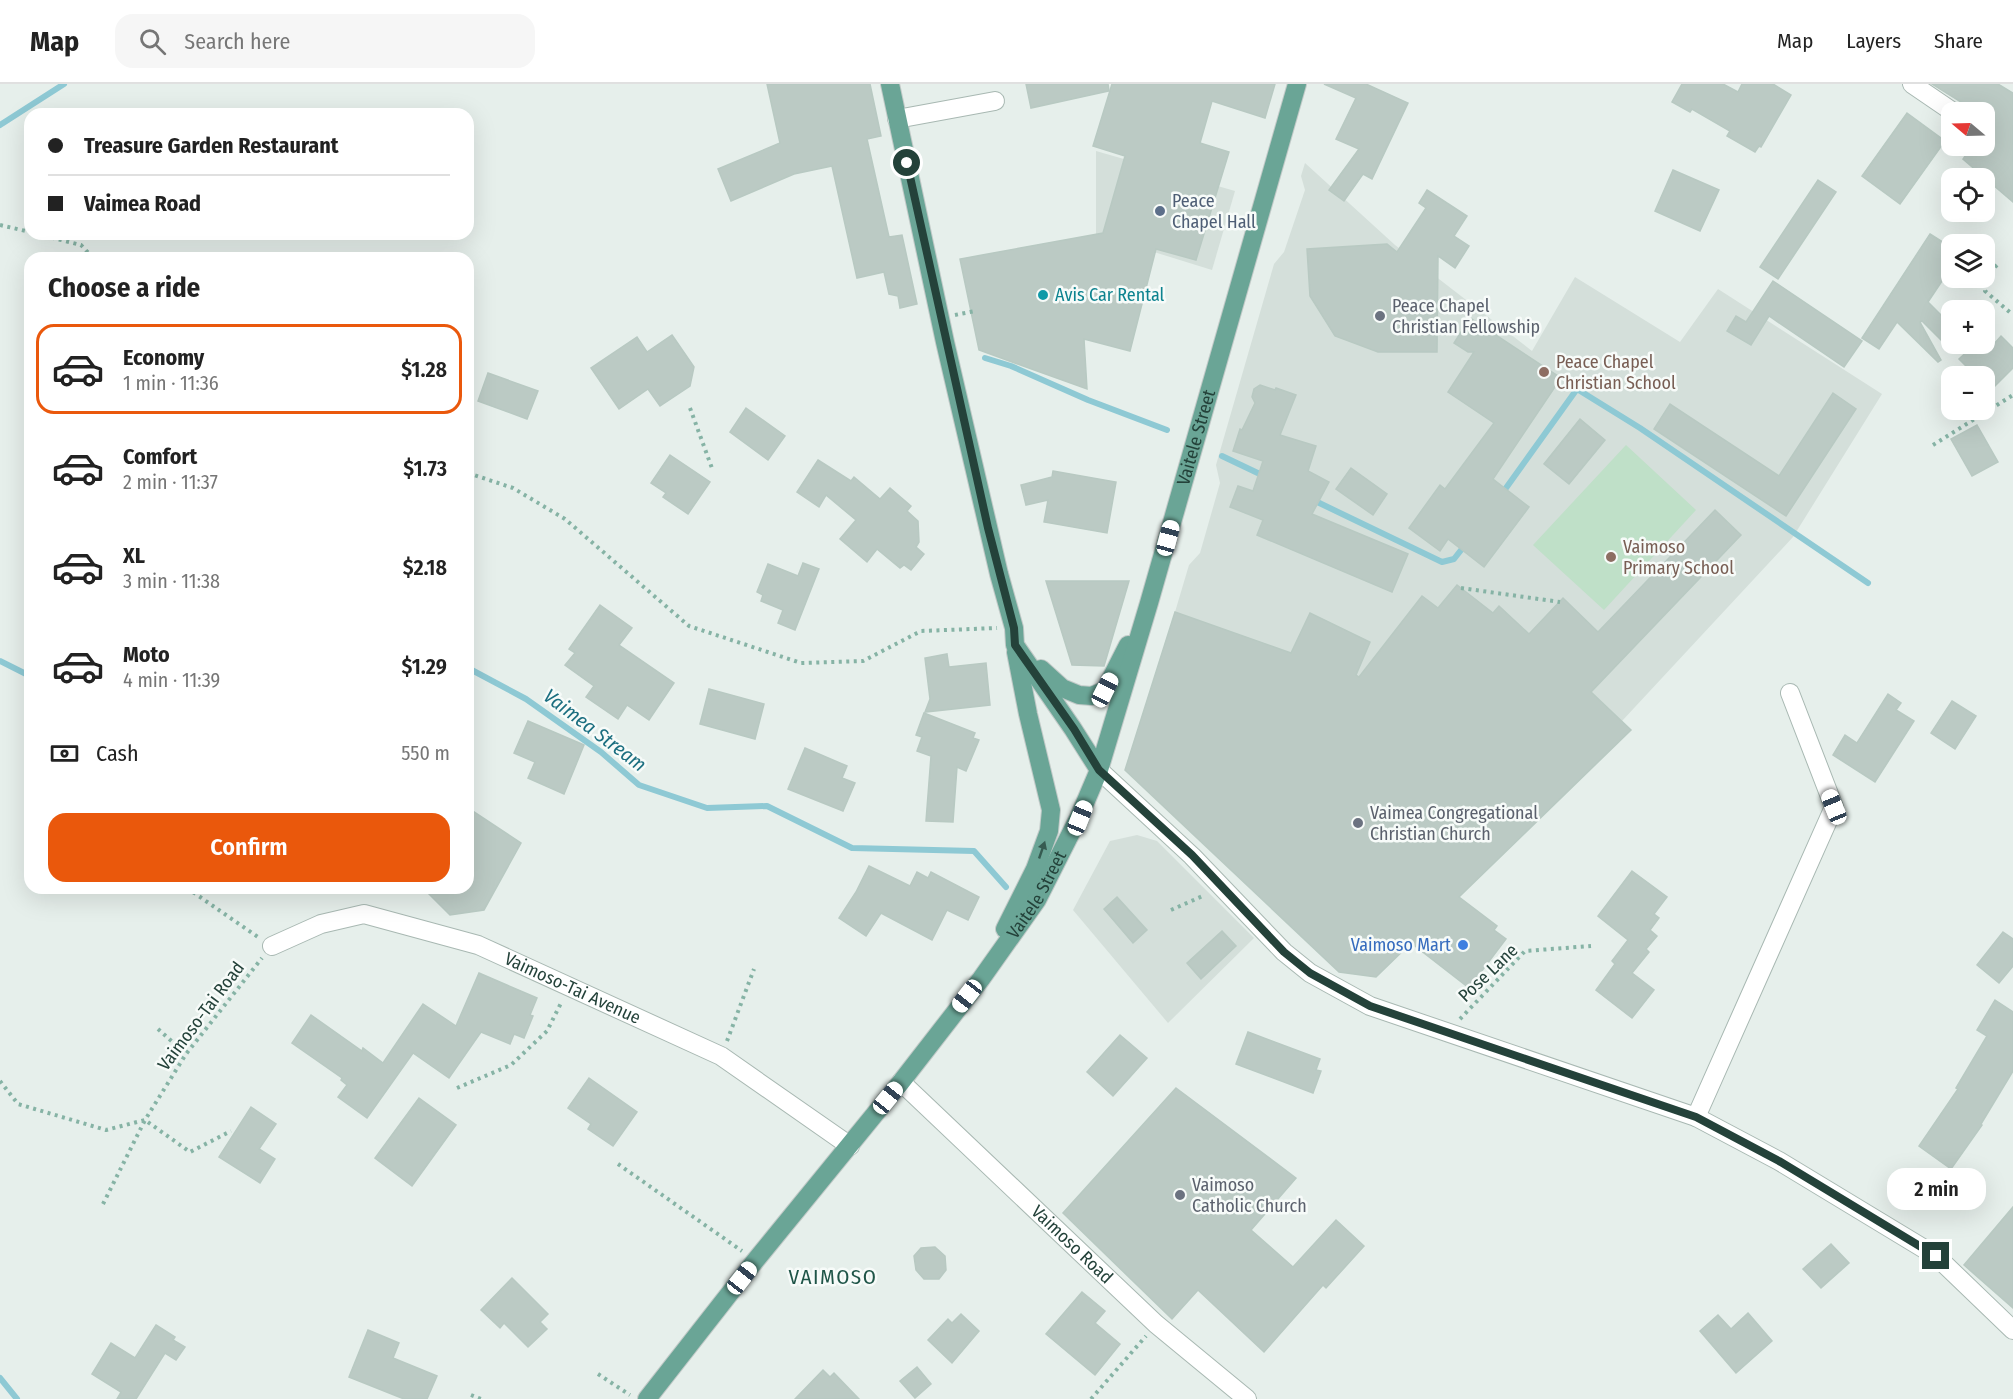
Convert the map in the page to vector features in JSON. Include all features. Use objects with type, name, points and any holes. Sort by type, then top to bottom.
[{"type":"main road","points":[[890,84],[953,376],[1014,636],[1028,714],[1052,810],[1048,831],[1035,869],[981,979]]},
{"type":"main road","name":"Vaitele Street","points":[[647,1399],[981,979],[1037,900],[1080,818],[1099,770],[1149,603],[1297,84]]},
{"type":"main road","points":[[1014,636],[1062,688],[1079,695],[1092,696],[1105,690],[1149,603]]},
{"type":"main road","points":[[1014,636],[1099,770]]},
{"type":"street","points":[[1912,84],[1941,104]]},
{"type":"street","points":[[897,119],[995,101]]},
{"type":"street","points":[[1696,1117],[1834,807],[1790,693]]},
{"type":"street","points":[[1099,770],[1192,855],[1284,952],[1310,973],[1370,1006],[1696,1117],[1779,1161],[1936,1256],[2013,1330]]},
{"type":"street","name":"Vaimoso-Tai Avenue","points":[[272,946],[321,924],[364,914],[478,945],[721,1056],[850,1146]]},
{"type":"street","name":"Vaimoso Road","points":[[901,1082],[1156,1324],[1247,1399]]},
{"type":"path","points":[[0,225],[24,231]]},
{"type":"path","points":[[61,240],[81,245],[87,252]]},
{"type":"path","points":[[1998,265],[1986,276],[1985,291],[2013,315]]},
{"type":"path","points":[[1933,445],[2013,395]]},
{"type":"path","points":[[690,408],[713,471]]},
{"type":"path","points":[[474,475],[513,488],[565,519],[689,627],[801,663],[863,661],[921,631],[1014,636]]},
{"type":"path","points":[[1461,588],[1560,602]]},
{"type":"path","points":[[1171,910],[1222,888]]},
{"type":"path","points":[[196,894],[272,946]]},
{"type":"path","name":"Vaimoso-Tai Road","points":[[103,1204],[145,1120],[186,1054],[272,946]]},
{"type":"path","name":"Pose Lane","points":[[1447,1033],[1525,951],[1591,946]]},
{"type":"path","points":[[721,1056],[754,969]]},
{"type":"path","points":[[457,1088],[512,1065],[547,1031],[569,987]]},
{"type":"path","points":[[158,1029],[186,1054]]},
{"type":"path","points":[[0,1082],[18,1104],[106,1130],[145,1120],[190,1152],[231,1131]]},
{"type":"path","points":[[618,1164],[755,1261]]},
{"type":"path","points":[[1091,1399],[1156,1324]]},
{"type":"path","points":[[598,1374],[636,1399]]},
{"type":"path","points":[[471,1395],[481,1399]]},
{"type":"shaded area","name":"Peace Chapel Hall","points":[[1096,151],[1235,191],[1212,270],[1096,234]]},
{"type":"shaded area","points":[[1305,163],[1395,245],[1532,351],[1575,277],[1680,342],[1718,289],[1882,394],[1793,537],[1622,721],[1499,606],[1406,712],[1296,655],[1175,612],[1189,565],[1200,553],[1220,483],[1216,465],[1274,264],[1284,252],[1305,190],[1301,176]]},
{"type":"shaded area","points":[[1137,835],[1157,841],[1254,938],[1168,1023],[1073,910],[1110,841]]},
{"type":"green space","points":[[1626,445],[1696,510],[1604,610],[1533,545]]},
{"type":"building","points":[[767,84],[870,84],[881,136],[867,139],[889,237],[902,235],[917,304],[900,308],[898,296],[889,294],[884,272],[857,278],[832,166],[794,174],[731,201],[718,169],[780,143]]},
{"type":"building","points":[[1026,84],[1108,84],[1109,91],[1031,108]]},
{"type":"building","points":[[1112,84],[1275,84],[1265,118],[1212,101],[1200,143],[1229,152],[1196,260],[1156,249],[1130,351],[1084,339],[1087,389],[979,350],[960,259],[1103,233],[1125,156],[1093,146]]},
{"type":"building","points":[[1324,84],[1366,84],[1408,103],[1372,179],[1363,174],[1344,201],[1329,190],[1359,149],[1336,139],[1356,98]]},
{"type":"building","points":[[1682,84],[1723,84],[1738,92],[1742,84],[1773,84],[1791,95],[1761,147],[1759,146],[1755,152],[1727,136],[1730,131],[1692,109],[1690,112],[1672,102]]},
{"type":"building","points":[[1932,84],[1998,84],[2013,93],[2013,202],[1995,187],[1995,168],[1973,168],[1963,159],[1965,156],[1995,156],[1995,102],[1961,102]]},
{"type":"building","points":[[1907,113],[1941,138],[1941,147],[1900,204],[1862,176]]},
{"type":"building","points":[[1673,170],[1719,190],[1700,231],[1655,211]]},
{"type":"building","points":[[1818,180],[1836,192],[1778,279],[1760,267]]},
{"type":"building","name":"Peace Chapel Christian Fellowship","points":[[1427,190],[1467,216],[1454,236],[1469,246],[1455,268],[1438,256],[1437,352],[1378,352],[1335,336],[1310,296],[1307,249],[1387,244],[1397,252],[1426,208],[1419,203]]},
{"type":"building","points":[[1930,234],[1941,241],[1941,282],[1928,302],[1941,315],[1941,340],[1922,321],[1920,322],[1941,360],[1938,362],[1897,322],[1879,349],[1862,338]]},
{"type":"building","points":[[1773,281],[1862,341],[1844,367],[1769,316],[1751,345],[1727,331],[1736,316],[1746,322]]},
{"type":"building","points":[[1470,318],[1561,378],[1493,479],[1529,507],[1484,567],[1448,539],[1440,551],[1409,528],[1440,485],[1445,489],[1494,423],[1448,392],[1474,352],[1468,352],[1454,343]]},
{"type":"building","points":[[672,335],[694,367],[690,386],[660,406],[648,389],[619,409],[591,368],[637,337],[647,352]]},
{"type":"building","points":[[2001,336],[2013,348],[2013,368],[1995,386],[1995,366],[1966,366],[1959,359],[1964,354],[1995,354],[1995,343]]},
{"type":"building","points":[[488,373],[538,391],[527,419],[478,401]]},
{"type":"building","points":[[1260,385],[1296,395],[1280,435],[1316,446],[1308,471],[1329,482],[1312,514],[1408,554],[1392,592],[1257,535],[1263,520],[1230,507],[1238,486],[1253,491],[1263,461],[1233,451],[1240,429],[1242,430],[1255,403],[1252,397],[1254,389]]},
{"type":"building","points":[[1833,393],[1856,409],[1786,516],[1654,429],[1670,404],[1779,476]]},
{"type":"building","points":[[746,408],[785,436],[768,460],[730,432]]},
{"type":"building","points":[[1580,419],[1605,440],[1569,484],[1544,464]]},
{"type":"building","points":[[1977,425],[1998,462],[1972,476],[1951,439]]},
{"type":"building","points":[[670,455],[710,482],[688,514],[663,497],[666,493],[651,483]]},
{"type":"building","points":[[818,460],[851,481],[854,477],[880,499],[890,488],[911,506],[907,511],[918,521],[919,542],[916,547],[924,554],[911,570],[904,565],[900,568],[877,549],[867,562],[840,539],[856,520],[826,495],[819,507],[797,492]]},
{"type":"building","points":[[1351,468],[1387,494],[1373,515],[1336,489]]},
{"type":"building","points":[[1053,471],[1116,482],[1107,533],[1044,522],[1048,500],[1026,505],[1021,485],[1052,477]]},
{"type":"building","name":"Vaimea Congregational Christian Church","points":[[1715,510],[1741,535],[1591,692],[1631,730],[1459,897],[1497,926],[1494,930],[1506,939],[1469,988],[1411,943],[1376,977],[1339,972],[1125,770],[1175,612],[1291,653],[1310,613],[1370,642],[1356,675],[1359,677],[1422,596],[1438,608],[1457,585],[1493,613],[1499,606],[1529,634],[1563,598],[1598,632]]},
{"type":"building","points":[[803,563],[819,569],[795,630],[778,623],[783,610],[761,601],[763,595],[757,592],[768,564],[798,576]]},
{"type":"building","points":[[1046,581],[1129,581],[1104,666],[1072,665]]},
{"type":"building","points":[[600,605],[632,628],[619,645],[674,683],[649,720],[627,705],[618,719],[586,697],[594,686],[565,665],[575,653],[569,649]]},
{"type":"building","points":[[947,654],[949,667],[986,663],[990,705],[925,712],[930,699],[925,658]]},
{"type":"building","points":[[709,689],[764,704],[755,739],[700,724]]},
{"type":"building","points":[[1888,694],[1901,703],[1896,710],[1914,721],[1875,782],[1833,755],[1845,735],[1857,743]]},
{"type":"building","points":[[1952,701],[1976,716],[1955,749],[1931,733]]},
{"type":"building","points":[[924,713],[975,733],[973,738],[979,740],[966,771],[957,767],[953,822],[926,821],[931,756],[917,751],[922,737],[916,735]]},
{"type":"building","points":[[528,721],[584,745],[564,794],[528,778],[535,762],[514,753]]},
{"type":"building","points":[[805,748],[847,766],[842,778],[855,783],[843,811],[788,789]]},
{"type":"building","points":[[474,812],[521,843],[484,910],[450,915],[429,894],[474,894]]},
{"type":"building","points":[[869,866],[910,886],[917,872],[928,878],[931,872],[979,897],[968,920],[947,910],[932,940],[881,913],[866,936],[839,918]]},
{"type":"building","points":[[1632,871],[1667,897],[1654,914],[1659,918],[1650,930],[1657,936],[1646,949],[1649,952],[1632,973],[1654,990],[1632,1018],[1596,990],[1615,964],[1612,961],[1628,940],[1598,916]]},
{"type":"building","points":[[1117,897],[1147,930],[1133,943],[1104,909]]},
{"type":"building","points":[[1222,931],[1236,946],[1201,979],[1187,963]]},
{"type":"building","points":[[2003,932],[2013,939],[2013,966],[1999,983],[1977,965]]},
{"type":"building","points":[[479,973],[537,998],[524,1038],[514,1034],[510,1044],[481,1032],[449,1078],[413,1053],[367,1118],[338,1097],[347,1085],[341,1080],[342,1078],[292,1043],[311,1015],[383,1063],[423,1004],[456,1026]]},
{"type":"building","points":[[1995,1000],[2013,1012],[2013,1071],[1982,1125],[1951,1169],[1919,1146],[1958,1089],[1956,1088],[1987,1036],[1977,1030]]},
{"type":"building","points":[[1248,1032],[1320,1059],[1316,1070],[1321,1071],[1313,1093],[1236,1064]]},
{"type":"building","points":[[1120,1035],[1147,1058],[1113,1096],[1087,1072]]},
{"type":"building","points":[[589,1078],[637,1112],[613,1146],[588,1129],[591,1124],[568,1108]]},
{"type":"building","name":"Vaimoso Catholic Church","points":[[1176,1088],[1296,1178],[1251,1230],[1293,1267],[1336,1220],[1364,1246],[1326,1288],[1323,1285],[1264,1352],[1198,1290],[1172,1319],[1063,1213]]},
{"type":"building","points":[[419,1098],[456,1125],[412,1186],[375,1158]]},
{"type":"building","points":[[251,1107],[276,1124],[259,1149],[275,1159],[260,1183],[219,1157]]},
{"type":"building","points":[[2013,1207],[2013,1308],[1964,1265]]},
{"type":"building","points":[[1831,1244],[1849,1263],[1821,1288],[1803,1269]]},
{"type":"building","points":[[935,1247],[945,1256],[946,1270],[939,1279],[924,1279],[916,1270],[914,1256],[921,1248]]},
{"type":"building","points":[[512,1278],[548,1314],[540,1322],[547,1329],[528,1347],[504,1323],[500,1328],[481,1310]]},
{"type":"building","points":[[1082,1292],[1105,1311],[1095,1323],[1120,1344],[1095,1375],[1046,1334]]},
{"type":"building","points":[[1748,1313],[1772,1341],[1736,1373],[1700,1331],[1718,1315],[1731,1329]]},
{"type":"building","points":[[961,1314],[979,1331],[952,1363],[928,1340],[948,1319],[952,1323]]},
{"type":"building","points":[[156,1325],[175,1337],[173,1340],[185,1347],[176,1360],[165,1353],[136,1399],[117,1399],[121,1392],[92,1374],[111,1343],[135,1358]]},
{"type":"building","points":[[368,1330],[399,1343],[393,1358],[437,1376],[427,1399],[404,1399],[349,1377]]},
{"type":"building","points":[[917,1367],[931,1384],[915,1398],[900,1381]]},
{"type":"building","points":[[823,1370],[830,1377],[834,1373],[859,1399],[795,1399]]},
{"type":"waterway","points":[[27,108],[64,84]]},
{"type":"waterway","points":[[0,125],[24,110]]},
{"type":"waterway","points":[[985,358],[1011,366],[1088,400],[1167,430]]},
{"type":"waterway","points":[[1501,495],[1577,389],[1640,428],[1868,583]]},
{"type":"waterway","points":[[1222,456],[1264,476]]},
{"type":"waterway","points":[[1311,499],[1442,562],[1454,559],[1465,545]]},
{"type":"waterway","name":"Vaimea Stream","points":[[0,661],[24,673]]},
{"type":"waterway","name":"Vaimea Stream","points":[[474,671],[526,699],[601,752],[639,785],[707,808],[767,806],[852,848],[974,851],[1006,887]]},
{"type":"waterway","points":[[0,1378],[17,1399]]},
{"type":"place","name":"Peace Chapel Hall","points":[[1160,211]]},
{"type":"place","name":"Avis Car Rental","points":[[1043,295]]},
{"type":"place","name":"Peace Chapel Christian Fellowship","points":[[1380,316]]},
{"type":"place","name":"Peace Chapel Christian School","points":[[1544,372]]},
{"type":"place","name":"Vaimoso Primary School","points":[[1611,557]]},
{"type":"place","name":"Vaimea Congregational Christian Church","points":[[1358,823]]},
{"type":"place","name":"Vaimoso Mart","points":[[1463,945]]},
{"type":"place","name":"Vaimoso Catholic Church","points":[[1180,1195]]},
{"type":"district","name":"VAIMOSO","points":[[833,1277]]},
{"type":"route","points":[[907,163],[988,528],[1014,628],[1015,645],[1074,729],[1099,770],[1192,855],[1284,952],[1310,973],[1370,1006],[1696,1117],[1779,1161],[1936,1256]]}]
